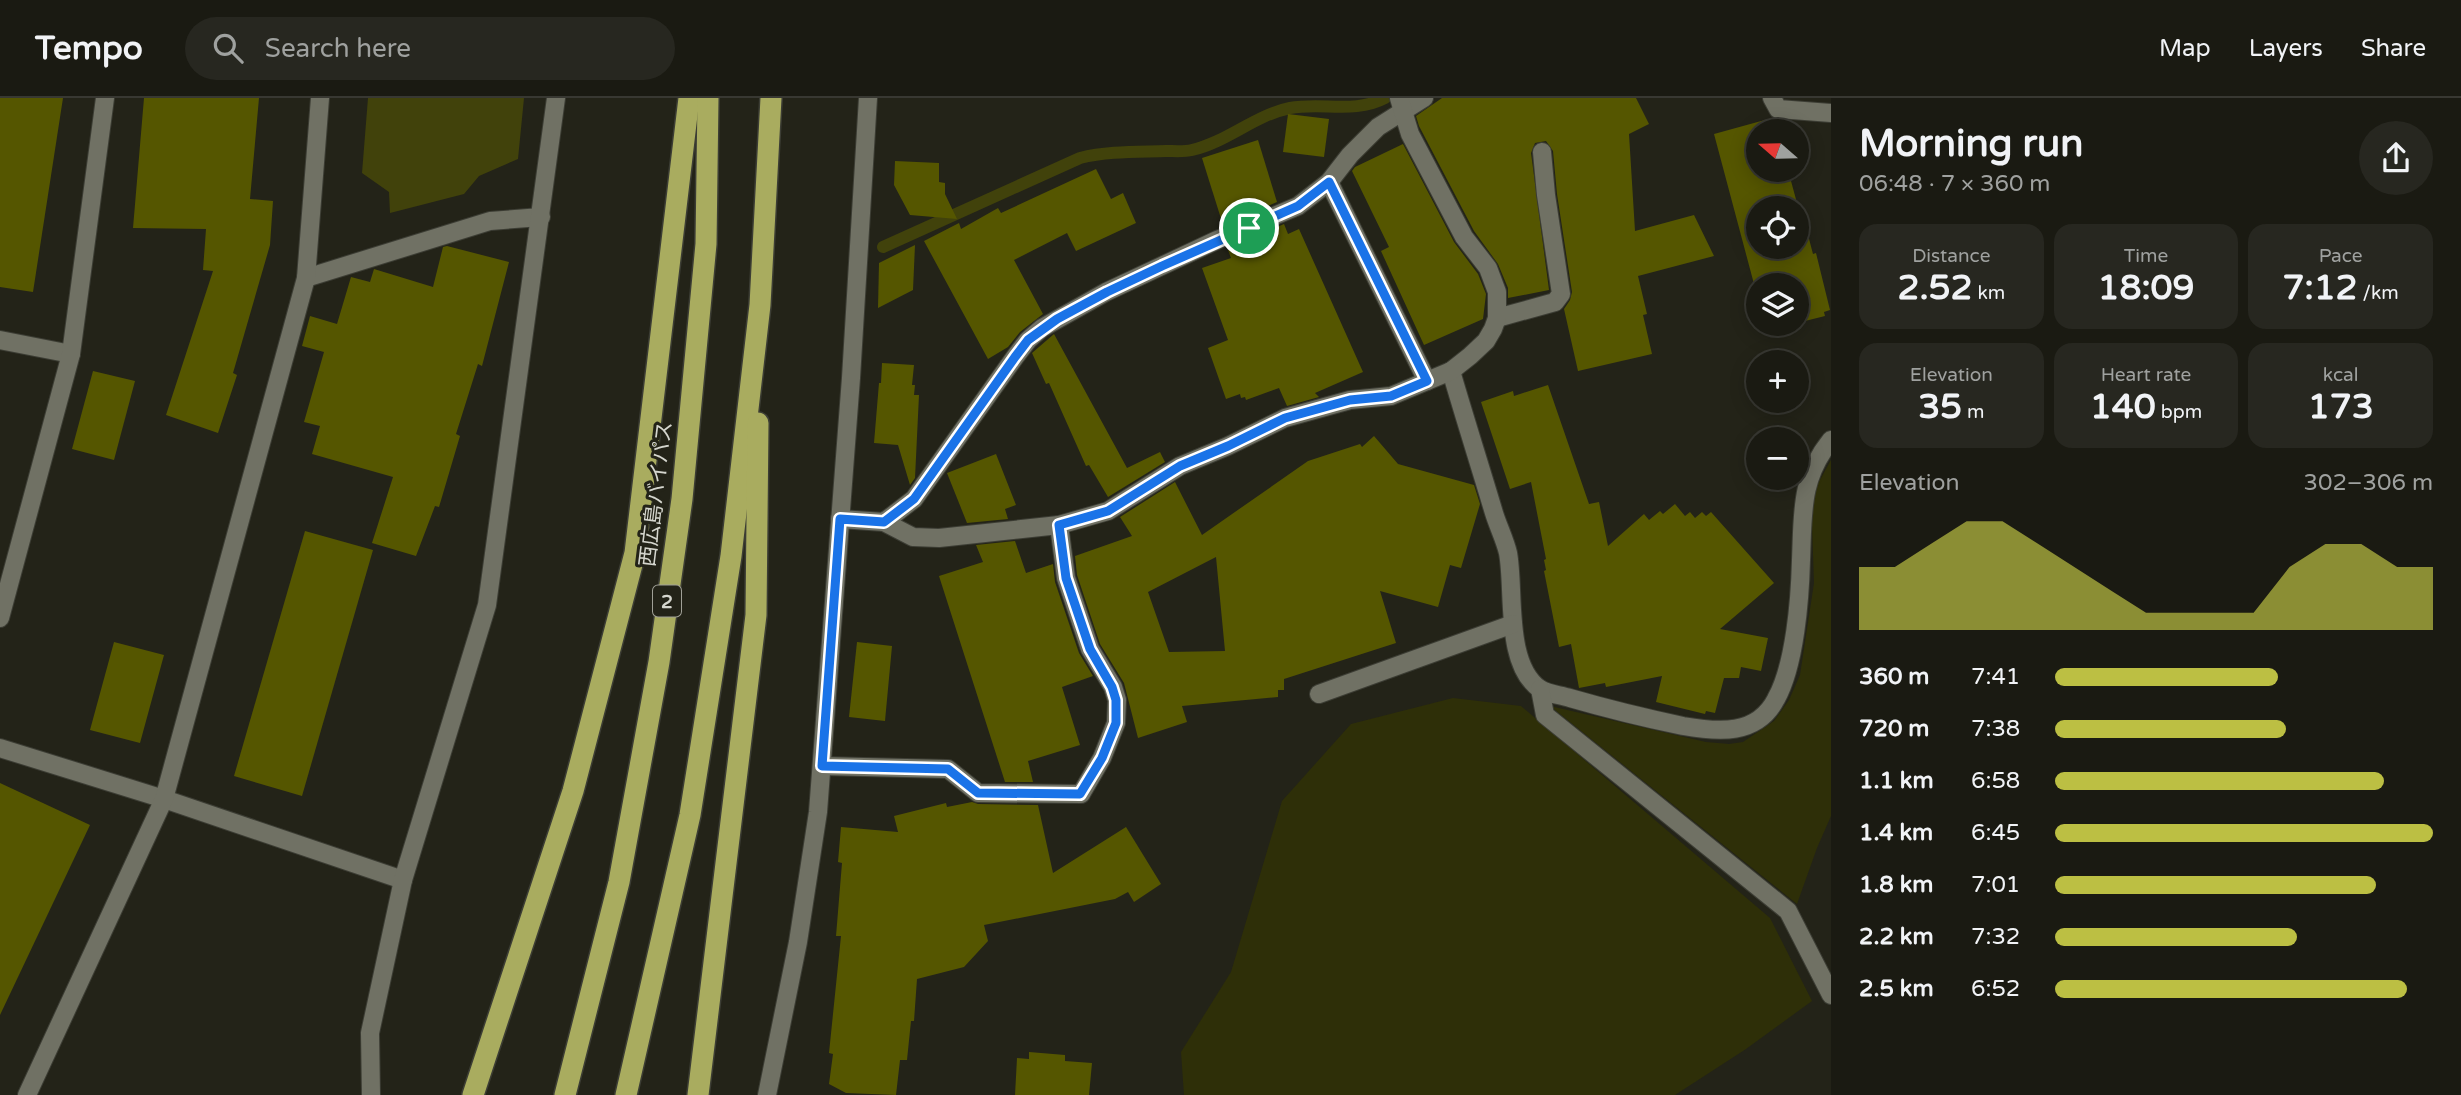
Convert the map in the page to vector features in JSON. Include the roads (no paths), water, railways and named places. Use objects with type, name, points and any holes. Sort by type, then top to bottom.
[{"type":"highway","points":[[473,1095],[573,791],[635,553],[689,98]]},
{"type":"highway","name":"西広島バイパス","points":[[565,1095],[619,882],[659,662],[682,499],[706,244],[709,98]]},
{"type":"highway","points":[[698,1095],[756,615],[760,305],[771,98]]},
{"type":"highway","points":[[626,1095],[690,815],[731,556],[760,305]]},
{"type":"street","points":[[0,618],[71,354],[105,98]]},
{"type":"street","points":[[27,1095],[164,799],[306,278],[320,98]]},
{"type":"street","points":[[371,1095],[370,1033],[403,880],[487,605],[556,98]]},
{"type":"street","points":[[767,1095],[802,917],[818,812],[868,98]]},
{"type":"street","points":[[884,522],[914,499],[1015,357],[1042,328],[1107,292],[1217,240],[1291,210],[1317,194],[1400,103],[1424,98]]},
{"type":"street","points":[[1772,98],[1778,109],[1831,113]]},
{"type":"street","points":[[840,519],[884,522],[913,537],[939,538],[1059,525],[1108,511],[1180,466],[1285,418],[1350,400],[1391,396],[1451,371],[1486,341],[1497,318],[1497,292],[1488,268],[1464,237],[1409,134],[1400,103]]},
{"type":"street","points":[[1497,318],[1555,302],[1561,294],[1542,152]]},
{"type":"street","points":[[1329,182],[1427,381]]},
{"type":"street","points":[[306,278],[490,221],[541,217]]},
{"type":"street","points":[[0,340],[71,354]]},
{"type":"street","points":[[1451,371],[1508,552],[1517,649],[1525,670],[1540,689],[1545,715],[1788,911],[1809,957],[1831,995]]},
{"type":"street","points":[[1540,689],[1646,719],[1706,730],[1740,729],[1767,713],[1777,699],[1788,666],[1800,582],[1804,495],[1819,455],[1831,440]]},
{"type":"street","points":[[822,766],[948,769],[978,793],[1080,794],[1102,758],[1116,723],[1116,700],[1112,687],[1090,649],[1066,578],[1059,525]]},
{"type":"street","points":[[1319,694],[1513,624]]},
{"type":"street","points":[[0,748],[164,799],[403,880]]},
{"type":"waterway","points":[[883,247],[1080,158],[1112,153],[1189,151],[1217,141],[1277,111],[1302,107],[1350,107],[1374,103],[1385,98]]}]
